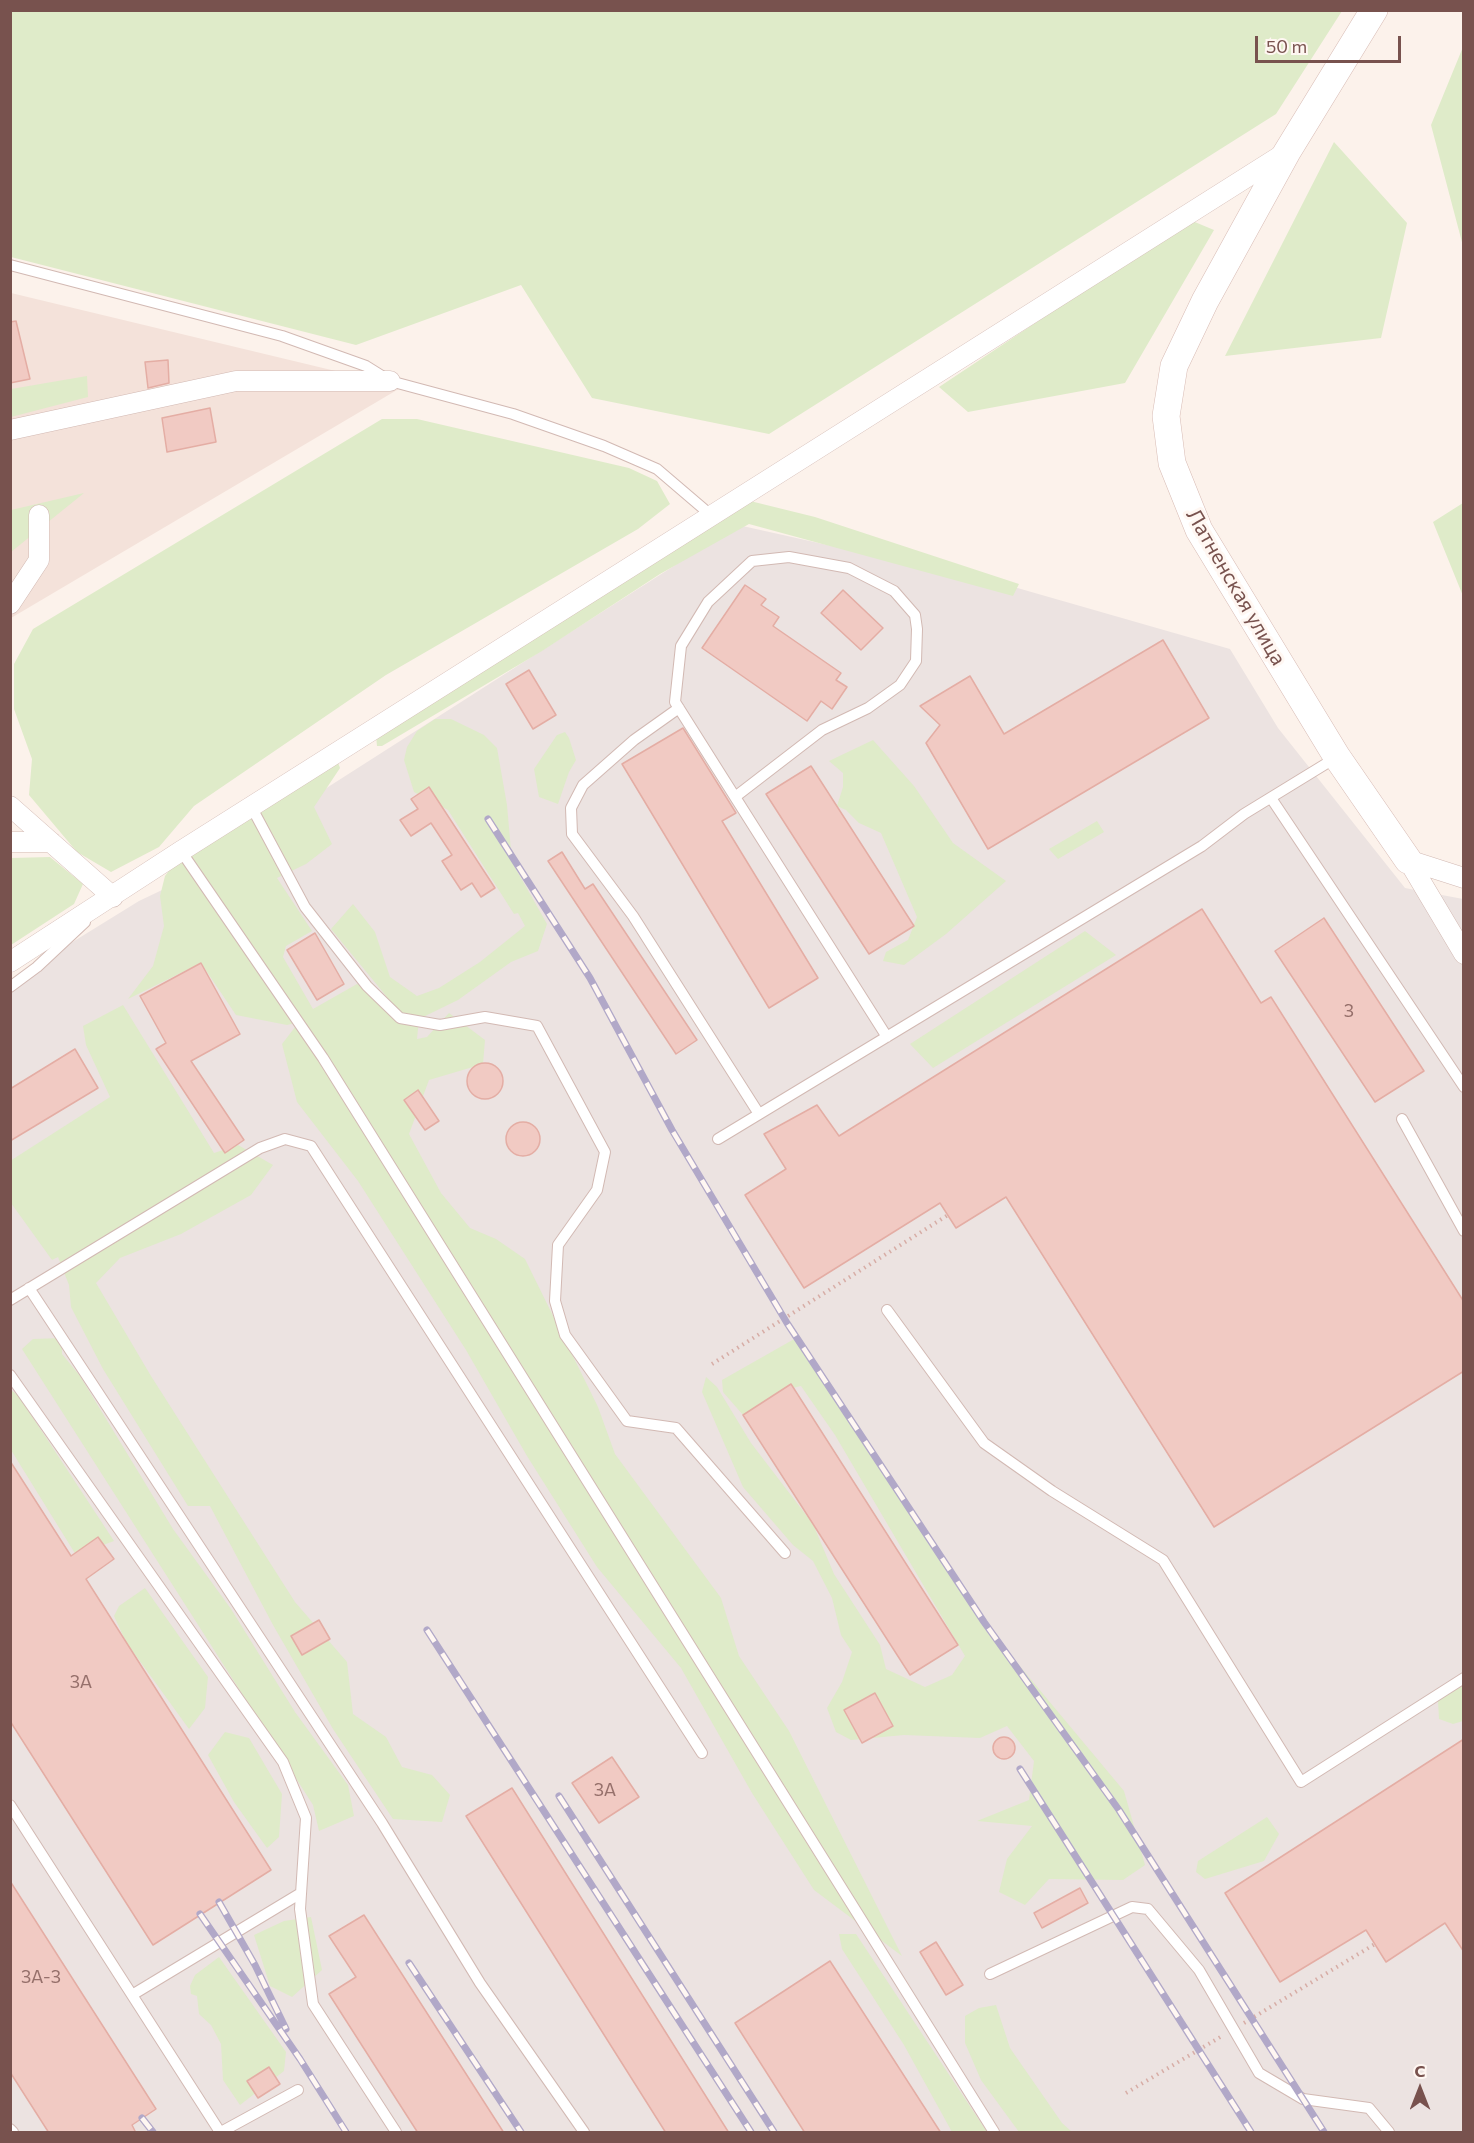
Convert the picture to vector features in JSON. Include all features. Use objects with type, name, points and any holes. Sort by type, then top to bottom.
[{"type":"street","name":"Латненская улица","points":[[1374,10],[1287,152],[1205,301],[1174,366],[1166,416],[1172,463],[1199,530],[1337,757],[1408,860],[1464,954]]},
{"type":"street","points":[[10,963],[109,901],[182,851],[1287,152]]},
{"type":"street","points":[[10,430],[236,381],[390,381]]},
{"type":"street","points":[[10,604],[39,560],[39,515]]},
{"type":"street","points":[[10,806],[51,842],[109,901]]},
{"type":"street","points":[[10,842],[51,842]]},
{"type":"street","points":[[1408,860],[1464,878]]},
{"type":"lane","points":[[10,265],[282,336],[366,366],[390,381],[513,414],[604,446],[657,469],[712,516]]},
{"type":"lane","points":[[735,797],[822,730],[868,708],[900,685],[916,661],[917,629],[915,615],[894,591],[849,568],[789,557],[752,561],[708,602],[681,646],[675,702],[679,708],[735,797],[887,1037]]},
{"type":"lane","points":[[679,708],[634,740],[583,785],[571,808],[572,834],[633,916],[759,1114]]},
{"type":"lane","points":[[718,1139],[1202,846],[1271,798],[1337,757]]},
{"type":"lane","points":[[1271,798],[1464,1087]]},
{"type":"lane","points":[[252,808],[305,907],[367,986],[400,1018],[440,1025],[485,1017],[537,1026],[605,1152],[597,1190],[558,1245],[555,1301],[565,1335],[627,1420],[676,1428],[785,1553]]},
{"type":"lane","points":[[182,851],[323,1058],[994,2133]]},
{"type":"lane","points":[[10,987],[37,967],[109,901]]},
{"type":"lane","points":[[1402,1119],[1464,1231]]},
{"type":"lane","points":[[10,1300],[260,1148],[285,1139],[311,1146],[702,1753]]},
{"type":"lane","points":[[29,1288],[382,1822],[480,1983],[584,2133]]},
{"type":"lane","points":[[887,1310],[984,1443],[1052,1491],[1163,1560],[1301,1782],[1464,1678]]},
{"type":"lane","points":[[10,1375],[283,1762],[306,1818],[300,1909],[313,2004],[396,2133]]},
{"type":"lane","points":[[10,1805],[220,2133],[298,2090]]},
{"type":"lane","points":[[132,1995],[301,1893]]},
{"type":"lane","points":[[990,1974],[1132,1907],[1148,1909],[1199,1970],[1259,2073],[1303,2099],[1369,2108],[1389,2133]]},
{"type":"path","points":[[712,1364],[948,1215]]},
{"type":"path","points":[[1236,2028],[1375,1944]]},
{"type":"path","points":[[1126,2093],[1226,2034]]},
{"type":"shaded area","points":[[11,293],[402,387],[11,618]]},
{"type":"shaded area","points":[[738,525],[1007,585],[1230,649],[1278,728],[1405,888],[1463,899],[1463,2132],[11,2132],[11,980],[139,901],[181,881]]},
{"type":"green space","points":[[10,11],[1342,11],[1276,114],[769,434],[592,398],[521,285],[356,345],[11,257]]},
{"type":"green space","points":[[1463,47],[1463,246],[1431,125]]},
{"type":"green space","points":[[1334,142],[1407,223],[1381,338],[1225,356]]},
{"type":"green space","points":[[1190,220],[1214,230],[1125,383],[968,412],[939,387]]},
{"type":"green space","points":[[87,376],[88,397],[11,417],[11,389]]},
{"type":"green space","points":[[382,419],[417,419],[629,468],[657,481],[670,504],[638,529],[386,675],[194,806],[159,847],[111,872],[77,852],[29,795],[32,759],[14,709],[14,664],[33,629]]},
{"type":"green space","points":[[84,493],[11,552],[11,510]]},
{"type":"green space","points":[[746,500],[815,517],[1019,584],[1013,596],[749,524],[660,574],[542,651],[382,746],[377,746],[376,736]]},
{"type":"green space","points":[[1463,503],[1463,596],[1433,522]]},
{"type":"green space","points":[[435,719],[451,719],[484,735],[497,748],[507,805],[512,862],[547,924],[538,951],[511,962],[458,1000],[419,1019],[417,1039],[427,1037],[449,1013],[485,1040],[483,1064],[429,1080],[409,1134],[441,1193],[470,1228],[496,1239],[525,1259],[598,1407],[615,1454],[721,1598],[739,1656],[789,1731],[902,1956],[814,1890],[752,1793],[681,1668],[597,1567],[527,1456],[466,1350],[358,1181],[297,1102],[282,1044],[299,1022],[287,1025],[236,1015],[201,963],[128,999],[153,966],[164,926],[160,896],[165,876],[178,858],[336,757],[340,768],[314,807],[332,844],[306,864],[277,878],[312,931],[286,946],[283,957],[313,1009],[357,984],[387,997],[331,929],[353,904],[375,932],[390,977],[417,996],[439,988],[480,962],[525,926],[518,913],[514,914],[448,810],[414,792],[404,760],[407,747],[417,731]]},
{"type":"green space","points":[[565,732],[576,760],[569,772],[558,804],[539,797],[534,769],[557,735]]},
{"type":"green space","points":[[873,740],[914,786],[953,843],[1006,881],[946,934],[904,965],[883,961],[886,952],[908,940],[917,917],[881,833],[859,823],[846,810],[837,806],[843,787],[843,773],[829,761]]},
{"type":"green space","points":[[1097,821],[1104,832],[1058,859],[1049,849]]},
{"type":"green space","points":[[50,857],[83,884],[74,904],[11,945],[11,858]]},
{"type":"green space","points":[[1085,931],[1116,955],[933,1068],[910,1044]]},
{"type":"green space","points":[[123,1005],[214,1153],[238,1145],[273,1165],[251,1195],[181,1234],[120,1258],[96,1283],[151,1376],[295,1602],[347,1662],[353,1714],[386,1737],[402,1767],[432,1775],[450,1795],[442,1822],[393,1819],[333,1729],[273,1625],[210,1506],[188,1506],[103,1369],[71,1307],[69,1285],[58,1257],[52,1260],[11,1203],[10,1161],[110,1097],[86,1045],[83,1026]]},
{"type":"green space","points":[[62,1338],[62,1354],[80,1376],[173,1529],[231,1609],[295,1712],[348,1785],[354,1816],[319,1831],[313,1805],[22,1349],[33,1339]]},
{"type":"green space","points":[[796,1338],[988,1628],[1124,1791],[1145,1865],[1123,1880],[1049,1879],[1025,1905],[999,1892],[1007,1859],[1032,1826],[977,1821],[1029,1800],[1034,1761],[1007,1726],[980,1738],[904,1735],[851,1740],[836,1732],[827,1708],[842,1682],[852,1652],[841,1635],[832,1598],[813,1561],[793,1545],[743,1487],[702,1392],[706,1377],[717,1387],[751,1443],[813,1524],[834,1574],[880,1645],[886,1669],[925,1687],[952,1675],[965,1656],[835,1435],[801,1386],[780,1391],[743,1415],[723,1392],[722,1380]]},
{"type":"green space","points":[[11,1390],[18,1395],[114,1541],[76,1555],[11,1450]]},
{"type":"green space","points":[[145,1588],[208,1677],[205,1708],[189,1729],[126,1642],[114,1616],[119,1606]]},
{"type":"green space","points":[[1463,1684],[1463,1721],[1453,1724],[1439,1719],[1438,1701]]},
{"type":"green space","points":[[225,1732],[249,1738],[282,1794],[279,1837],[267,1848],[234,1802],[208,1755]]},
{"type":"green space","points":[[1267,1817],[1279,1834],[1264,1861],[1205,1879],[1196,1872],[1198,1861]]},
{"type":"green space","points":[[311,1917],[322,1970],[292,1997],[270,1986],[254,1935],[284,1921]]},
{"type":"green space","points":[[839,1934],[856,1934],[987,2132],[952,2132],[904,2045],[842,1949]]},
{"type":"green space","points":[[219,1957],[286,2052],[284,2071],[240,2105],[223,2080],[221,2044],[211,2025],[199,2014],[197,1996],[191,1994],[190,1986],[195,1975]]},
{"type":"green space","points":[[996,2005],[1010,2048],[1062,2123],[1072,2132],[1019,2132],[981,2080],[965,2043],[965,2016],[979,2008]]},
{"type":"building","points":[[16,321],[30,379],[10,383],[10,322]]},
{"type":"building","points":[[168,360],[169,383],[148,388],[145,362]]},
{"type":"building","points":[[210,408],[216,442],[167,452],[162,418]]},
{"type":"building","points":[[745,585],[766,599],[761,605],[779,617],[773,626],[841,673],[836,680],[847,687],[832,709],[821,701],[807,721],[702,648]]},
{"type":"building","points":[[843,590],[883,628],[861,650],[821,613]]},
{"type":"building","points":[[1163,640],[1209,718],[988,849],[926,743],[940,725],[920,706],[970,676],[1004,734]]},
{"type":"building","points":[[529,670],[556,715],[533,729],[506,684]]},
{"type":"building","points":[[683,728],[736,813],[722,821],[818,978],[769,1008],[622,764]]},
{"type":"building","points":[[811,766],[914,926],[869,954],[766,794]]},
{"type":"building","points":[[429,787],[495,888],[481,897],[472,883],[461,890],[442,861],[452,855],[431,823],[411,836],[400,820],[418,809],[411,799]]},
{"type":"building","points":[[562,852],[585,889],[593,884],[697,1040],[676,1054],[548,861]]},
{"type":"building","points":[[1202,909],[1261,1003],[1271,997],[1464,1302],[1464,1371],[1214,1527],[1006,1197],[956,1228],[940,1203],[804,1288],[745,1195],[786,1169],[764,1134],[817,1105],[839,1136]]},
{"type":"building","points":[[1324,918],[1424,1071],[1375,1102],[1275,951]]},
{"type":"building","points":[[315,933],[344,984],[317,1000],[287,950]]},
{"type":"building","points":[[201,963],[240,1034],[191,1061],[244,1140],[225,1153],[156,1049],[166,1043],[140,996]]},
{"type":"building","points":[[75,1049],[98,1088],[10,1141],[10,1089]]},
{"type":"building","points":[[485,1063],[497,1069],[503,1081],[497,1093],[485,1099],[473,1093],[467,1081],[473,1069]]},
{"type":"building","points":[[418,1090],[439,1121],[425,1130],[404,1100]]},
{"type":"building","points":[[523,1122],[535,1127],[540,1139],[535,1151],[523,1156],[511,1151],[506,1139],[511,1127]]},
{"type":"building","points":[[791,1384],[958,1645],[910,1675],[743,1415]]},
{"type":"building","points":[[10,1461],[71,1556],[98,1537],[114,1559],[86,1579],[271,1870],[153,1945],[10,1721]]},
{"type":"building","points":[[319,1620],[330,1639],[302,1655],[291,1636]]},
{"type":"building","points":[[875,1693],[893,1726],[862,1743],[844,1710]]},
{"type":"building","points":[[1000,1737],[1008,1737],[1015,1744],[1015,1752],[1008,1759],[1000,1759],[993,1752],[993,1744]]},
{"type":"building","points":[[1464,1739],[1464,1952],[1445,1923],[1386,1962],[1366,1930],[1280,1982],[1225,1893]]},
{"type":"building","points":[[612,1757],[639,1797],[599,1823],[572,1783]]},
{"type":"building","points":[[512,1788],[729,2133],[666,2133],[466,1816]]},
{"type":"building","points":[[10,1881],[156,2109],[132,2125],[136,2133],[49,2133],[10,2072]]},
{"type":"building","points":[[1080,1888],[1088,1903],[1042,1928],[1034,1913]]},
{"type":"building","points":[[364,1915],[504,2133],[418,2133],[329,1994],[356,1977],[329,1936]]},
{"type":"building","points":[[936,1942],[963,1985],[946,1995],[920,1952]]},
{"type":"building","points":[[830,1961],[941,2133],[805,2133],[735,2023]]},
{"type":"building","points":[[269,2067],[280,2084],[258,2098],[247,2081]]},
{"type":"railway","points":[[488,819],[590,978],[672,1130],[787,1323],[984,1622],[1119,1810],[1324,2132]]},
{"type":"railway","points":[[427,1630],[751,2132]]},
{"type":"railway","points":[[1020,1769],[1251,2132]]},
{"type":"railway","points":[[559,1796],[774,2132]]},
{"type":"railway","points":[[219,1902],[255,1965],[286,2029]]},
{"type":"railway","points":[[200,1914],[300,2059],[346,2132]]},
{"type":"railway","points":[[409,1963],[521,2132]]},
{"type":"railway","points":[[142,2118],[153,2132]]}]
